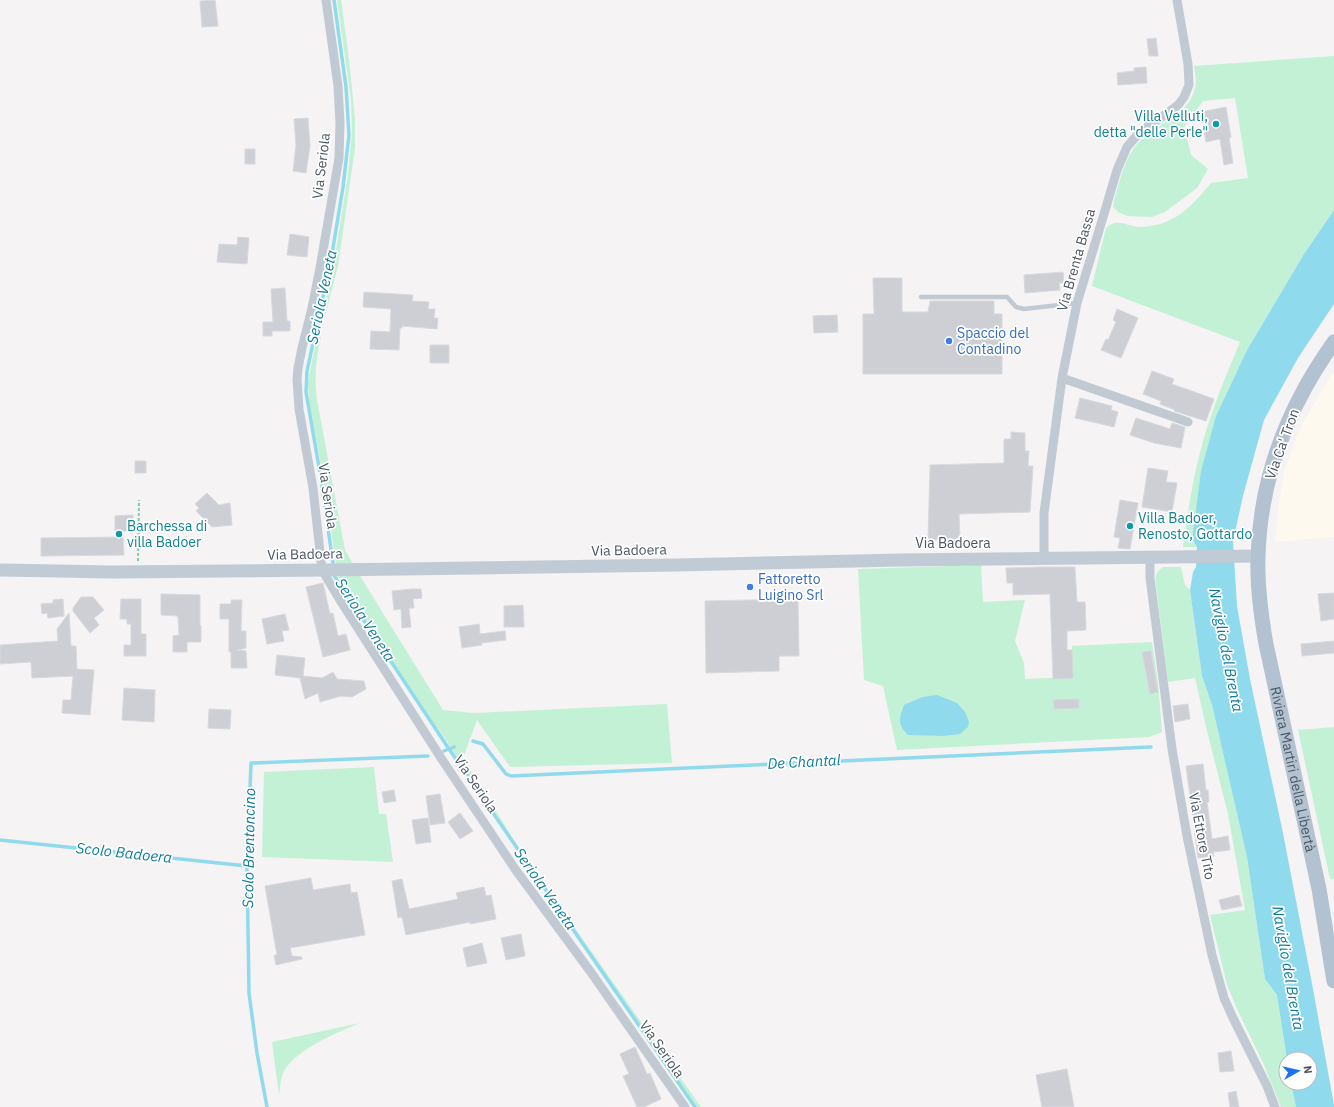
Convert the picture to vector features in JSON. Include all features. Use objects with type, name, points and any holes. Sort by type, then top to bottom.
[{"type":"main road","name":"Via Ca' Tron","points":[[1258,556],[1259,533],[1263,505],[1270,473],[1279,444],[1306,384],[1334,342]]},
{"type":"main road","name":"Via Badoera","points":[[0,570],[138,572],[329,570],[684,565],[901,560],[1258,556]]},
{"type":"main road","name":"Riviera Martiri della Libertà","points":[[1258,556],[1262,618],[1266,644],[1319,889],[1334,981]]},
{"type":"street","name":"Via Seriola","points":[[326,0],[338,86],[340,123],[338,158],[320,268],[302,348],[297,379],[299,409],[329,570],[340,600],[433,745],[511,862],[590,971],[685,1107]]},
{"type":"street","name":"Via Brenta Bassa","points":[[1044,559],[1044,513],[1062,378],[1077,303],[1117,170],[1127,147],[1139,133],[1173,109],[1184,97],[1187,91],[1189,75],[1188,64],[1177,0]]},
{"type":"street","points":[[1062,378],[1188,422]]},
{"type":"street","name":"Via Ettore Tito","points":[[1150,558],[1150,578],[1172,749],[1187,836],[1211,948],[1224,998],[1267,1086],[1275,1107]]},
{"type":"lane","points":[[921,297],[1007,297],[1016,307],[1024,308],[1077,303]]},
{"type":"path","points":[[138,572],[139,500]]},
{"type":"shaded area","points":[[1334,370],[1334,537],[1275,542],[1279,501],[1284,472],[1302,424]]},
{"type":"green space","points":[[337,0],[341,0],[349,59],[355,119],[355,148],[338,266],[325,316],[321,319],[332,275],[348,175],[352,131],[351,100]]},
{"type":"green space","points":[[1334,56],[1334,210],[1304,254],[1247,350],[1216,416],[1193,540],[1197,547],[1183,547],[1201,448],[1218,397],[1240,342],[1092,286],[1106,228],[1115,223],[1142,227],[1165,222],[1173,219],[1187,209],[1211,183],[1248,178],[1235,98],[1203,101],[1184,127],[1191,155],[1208,169],[1197,188],[1165,212],[1152,217],[1127,216],[1118,212],[1113,207],[1121,178],[1126,162],[1139,142],[1154,129],[1179,112],[1192,98],[1196,83],[1194,66]]},
{"type":"green space","points":[[317,337],[321,337],[316,368],[317,400],[345,550],[353,564],[336,564],[322,471],[309,401],[308,382]]},
{"type":"green space","points":[[981,565],[983,602],[1025,600],[1015,641],[1024,663],[1025,679],[1072,677],[1072,646],[1152,642],[1158,682],[1162,732],[1149,737],[897,750],[883,686],[864,680],[858,569]]},
{"type":"green space","points":[[1163,567],[1181,567],[1185,585],[1190,590],[1202,676],[1212,705],[1247,857],[1265,979],[1277,995],[1286,1051],[1278,1051],[1278,1091],[1293,1091],[1296,1107],[1281,1107],[1264,1065],[1227,985],[1210,915],[1245,910],[1228,814],[1195,678],[1168,682],[1156,582],[1157,573]]},
{"type":"green space","points":[[338,576],[360,576],[443,710],[474,713],[667,704],[672,763],[510,767],[477,720],[463,758],[522,853],[701,1107],[697,1107],[483,799],[446,740],[403,680]]},
{"type":"green space","points":[[1334,727],[1334,879],[1330,879],[1298,730]]},
{"type":"green space","points":[[374,767],[379,814],[386,814],[393,862],[262,857],[264,772]]},
{"type":"green space","points":[[360,1023],[327,1037],[294,1059],[286,1067],[282,1076],[279,1095],[272,1042]]},
{"type":"water","name":"Naviglio del Brenta","points":[[1334,210],[1334,304],[1298,358],[1264,420],[1243,496],[1233,541],[1237,606],[1250,679],[1283,833],[1334,1107],[1296,1107],[1293,1091],[1318,1091],[1318,1051],[1286,1051],[1277,995],[1265,979],[1247,857],[1212,705],[1202,676],[1190,590],[1193,572],[1196,567],[1197,547],[1193,540],[1193,533],[1201,471],[1216,416],[1247,350],[1304,254]]},
{"type":"water","points":[[937,695],[957,703],[965,712],[969,722],[968,727],[960,734],[943,736],[908,735],[902,728],[900,721],[904,705],[922,697]]},
{"type":"building","points":[[215,0],[218,26],[202,27],[200,1]]},
{"type":"building","points":[[1156,38],[1158,56],[1149,56],[1147,39]]},
{"type":"building","points":[[1146,67],[1147,83],[1118,85],[1117,73],[1134,71],[1134,68]]},
{"type":"building","name":"Villa Velluti, detta \"delle Perle\"","points":[[1226,107],[1231,137],[1229,138],[1233,163],[1224,165],[1220,139],[1206,142],[1201,112]]},
{"type":"building","points":[[308,118],[310,146],[306,173],[293,171],[296,145],[294,119]]},
{"type":"building","points":[[245,149],[255,149],[255,164],[245,164]]},
{"type":"building","points":[[290,234],[309,237],[307,257],[287,255]]},
{"type":"building","points":[[238,237],[249,238],[247,264],[217,262],[219,244],[237,245]]},
{"type":"building","points":[[1063,272],[1064,283],[1059,283],[1060,290],[1025,293],[1024,275]]},
{"type":"building","points":[[873,278],[902,278],[902,312],[928,312],[930,301],[994,301],[994,314],[1002,314],[1002,374],[863,374],[863,314],[874,314]]},
{"type":"building","points":[[285,288],[287,321],[290,321],[290,331],[272,331],[272,336],[263,336],[263,322],[273,322],[271,289]]},
{"type":"building","points":[[364,292],[413,295],[412,301],[429,302],[428,309],[435,309],[434,318],[438,318],[437,329],[402,326],[402,328],[400,328],[399,350],[370,349],[371,331],[390,332],[391,309],[363,307]]},
{"type":"building","points":[[1117,309],[1138,318],[1121,358],[1101,350],[1106,339],[1108,340],[1116,322],[1113,320]]},
{"type":"building","points":[[837,315],[838,332],[814,333],[813,316]]},
{"type":"building","points":[[430,345],[449,345],[449,363],[430,363]]},
{"type":"building","points":[[1152,371],[1174,379],[1172,384],[1214,399],[1206,421],[1174,411],[1175,410],[1160,404],[1161,401],[1143,394]]},
{"type":"building","points":[[1080,398],[1112,406],[1111,410],[1118,412],[1114,427],[1075,418]]},
{"type":"building","points":[[1136,418],[1170,429],[1172,423],[1185,427],[1181,448],[1154,443],[1130,435]]},
{"type":"building","points":[[1011,432],[1025,433],[1025,451],[1029,451],[1028,466],[1033,466],[1030,512],[959,514],[960,539],[928,540],[930,465],[1004,463],[1004,439],[1011,439]]},
{"type":"building","points":[[135,461],[146,461],[146,473],[135,473]]},
{"type":"building","points":[[1148,468],[1168,471],[1166,482],[1177,483],[1172,512],[1142,507]]},
{"type":"building","points":[[207,493],[219,505],[230,503],[232,525],[212,527],[196,511],[199,508],[195,504]]},
{"type":"building","points":[[1120,500],[1138,503],[1130,549],[1118,548],[1120,538],[1114,537]]},
{"type":"building","points":[[133,515],[134,531],[115,531],[115,516]]},
{"type":"building","name":"Barchessa di villa Badoer","points":[[123,537],[124,555],[41,556],[41,538]]},
{"type":"building","points":[[1075,567],[1077,602],[1085,602],[1086,630],[1067,631],[1067,650],[1072,650],[1073,678],[1053,679],[1050,594],[1013,595],[1013,583],[1007,583],[1006,568]]},
{"type":"building","points":[[323,583],[330,614],[333,613],[338,636],[346,634],[350,650],[323,657],[306,587]]},
{"type":"building","points":[[421,589],[422,598],[413,599],[414,608],[409,608],[411,627],[402,628],[401,609],[394,610],[392,591]]},
{"type":"building","points":[[1334,593],[1334,619],[1321,621],[1318,594]]},
{"type":"building","points":[[161,594],[200,595],[201,642],[187,642],[187,652],[173,652],[173,636],[179,635],[178,616],[161,615]]},
{"type":"building","points":[[81,597],[93,597],[104,610],[94,618],[99,625],[90,633],[73,611],[73,608]]},
{"type":"building","points":[[63,599],[64,616],[48,618],[47,613],[42,614],[41,604],[53,603],[53,600]]},
{"type":"building","points":[[121,599],[141,599],[141,634],[146,634],[146,656],[124,656],[124,645],[131,645],[131,624],[127,624],[127,619],[120,619]]},
{"type":"building","points":[[798,599],[799,656],[779,656],[779,671],[706,673],[705,601]]},
{"type":"building","points":[[231,600],[242,600],[241,631],[246,631],[246,648],[237,650],[246,651],[247,668],[231,668],[231,652],[229,652],[229,619],[220,619],[220,604],[231,604]]},
{"type":"building","points":[[523,605],[524,627],[504,627],[504,606]]},
{"type":"building","points":[[69,613],[71,646],[76,646],[77,669],[94,670],[90,715],[62,713],[63,700],[71,700],[73,676],[32,678],[31,662],[0,664],[0,645],[58,641],[57,629]]},
{"type":"building","points":[[285,614],[289,630],[282,631],[284,641],[267,644],[262,619]]},
{"type":"building","points":[[479,624],[480,634],[505,631],[506,640],[481,643],[482,645],[462,648],[459,627]]},
{"type":"building","points":[[1334,641],[1334,653],[1302,656],[1301,644]]},
{"type":"building","points":[[1151,651],[1158,692],[1150,694],[1142,652]]},
{"type":"building","points":[[277,655],[305,658],[303,676],[322,678],[333,672],[337,679],[364,681],[366,689],[352,697],[341,696],[320,702],[318,693],[305,699],[300,678],[275,675]]},
{"type":"building","points":[[124,688],[155,690],[154,722],[122,720]]},
{"type":"building","points":[[1079,699],[1079,708],[1054,709],[1053,700]]},
{"type":"building","points":[[1188,704],[1190,719],[1175,722],[1173,706]]},
{"type":"building","points":[[209,709],[231,710],[230,729],[208,728]]},
{"type":"building","points":[[1203,764],[1206,790],[1208,790],[1209,802],[1207,802],[1212,839],[1228,836],[1230,850],[1213,852],[1214,856],[1198,858],[1186,766]]},
{"type":"building","points":[[394,790],[396,801],[384,803],[382,792]]},
{"type":"building","points":[[440,794],[445,823],[430,825],[426,796]]},
{"type":"building","points":[[460,813],[473,831],[460,839],[448,822]]},
{"type":"building","points":[[428,818],[431,842],[416,844],[412,820]]},
{"type":"building","points":[[311,878],[313,890],[350,884],[351,893],[357,892],[365,935],[290,948],[292,956],[302,957],[302,959],[276,965],[274,955],[277,955],[265,886]]},
{"type":"building","points":[[402,879],[409,909],[458,899],[456,893],[484,887],[486,896],[491,895],[496,919],[470,924],[470,922],[406,935],[402,917],[398,918],[392,881]]},
{"type":"building","points":[[1239,895],[1242,906],[1222,910],[1219,900]]},
{"type":"building","points":[[521,934],[525,956],[506,960],[501,938]]},
{"type":"building","points":[[482,943],[487,963],[467,967],[463,948]]},
{"type":"building","points":[[635,1047],[647,1074],[650,1073],[661,1099],[644,1107],[637,1107],[623,1076],[629,1074],[620,1054]]},
{"type":"building","points":[[1231,1051],[1234,1071],[1220,1072],[1218,1053]]},
{"type":"building","points":[[1067,1069],[1074,1107],[1042,1107],[1036,1075]]},
{"type":"building","points":[[1236,1091],[1239,1107],[1230,1107],[1228,1093]]},
{"type":"waterway","name":"Seriola Veneta","points":[[334,0],[346,87],[349,135],[343,187],[331,260],[307,371],[306,392],[320,473],[335,577],[449,749],[695,1107]]},
{"type":"waterway","name":"De Chantal","points":[[473,741],[483,744],[506,774],[511,776],[1151,747]]},
{"type":"waterway","name":"Scolo Brentoncino","points":[[444,751],[454,747]]},
{"type":"waterway","name":"Scolo Brentoncino","points":[[267,1107],[257,1053],[249,993],[247,866],[251,763],[428,756]]},
{"type":"waterway","name":"Scolo Badoera","points":[[0,840],[247,866]]},
{"type":"place","name":"Villa Velluti, detta \"delle Perle\"","points":[[1216,124]]},
{"type":"place","name":"Spaccio del Contadino","points":[[949,341]]},
{"type":"place","name":"Villa Badoer, Renosto, Gottardo","points":[[1130,526]]},
{"type":"place","name":"Barchessa di villa Badoer","points":[[119,534]]},
{"type":"place","name":"Fattoretto Luigino Srl","points":[[750,587]]}]
